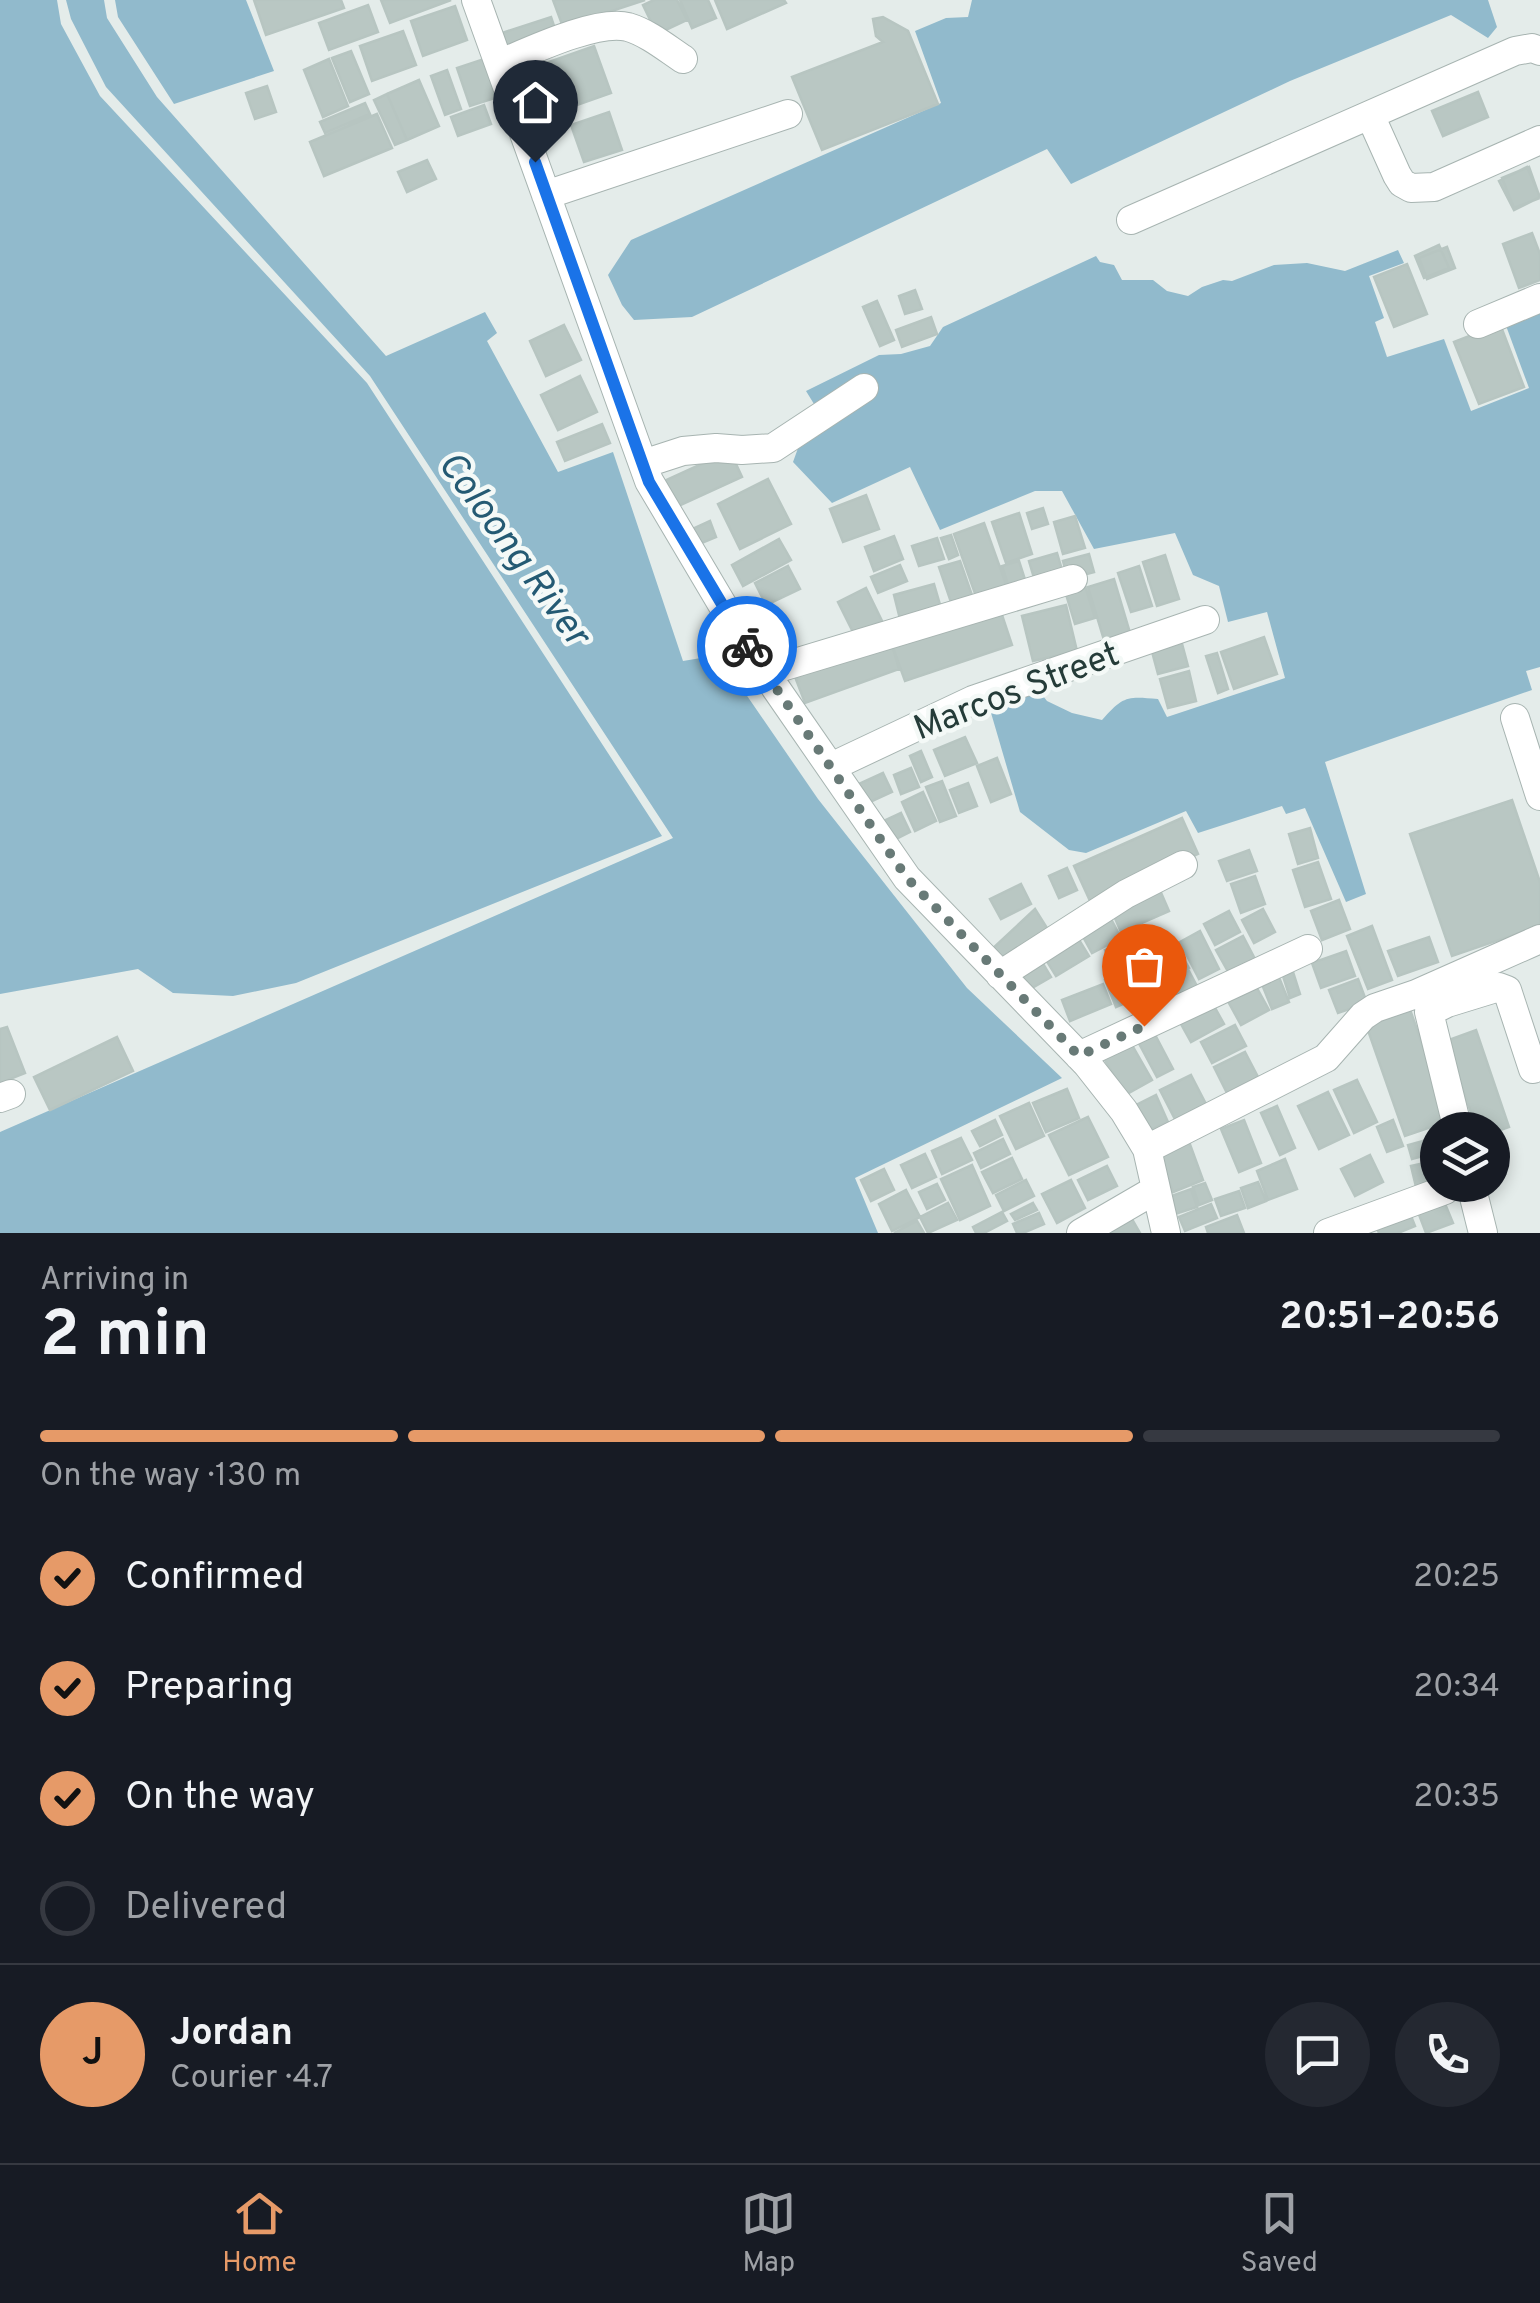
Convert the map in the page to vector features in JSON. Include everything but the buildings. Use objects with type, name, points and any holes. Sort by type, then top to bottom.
[{"type":"street","points":[[476,0],[649,482],[765,672],[907,878],[1079,1056],[1124,1111],[1146,1149],[1166,1233]]},
{"type":"street","points":[[499,64],[613,24],[648,35],[683,59]]},
{"type":"street","points":[[1130,220],[1515,51],[1540,51]]},
{"type":"street","points":[[546,196],[788,114]]},
{"type":"street","points":[[1370,115],[1402,183],[1411,188],[1434,187],[1540,140]]},
{"type":"street","points":[[1478,324],[1540,298]]},
{"type":"street","points":[[643,464],[683,451],[773,448],[864,388]]},
{"type":"street","points":[[765,672],[1073,580]]},
{"type":"street","name":"Marcos Street","points":[[831,768],[973,700],[1205,620]]},
{"type":"street","points":[[1515,718],[1540,796]]},
{"type":"street","points":[[1000,975],[1126,894],[1182,864]]},
{"type":"street","points":[[1146,1149],[1326,1058],[1374,1008],[1416,994],[1540,938]]},
{"type":"street","points":[[1079,1056],[1308,949]]},
{"type":"street","points":[[1454,1112],[1429,1012],[1499,988],[1507,990],[1533,1068]]},
{"type":"street","points":[[1080,1233],[1155,1190]]},
{"type":"street","points":[[1328,1233],[1420,1201]]},
{"type":"street","points":[[1466,1202],[1483,1233]]},
{"type":"water","points":[[0,0],[57,0],[61,24],[100,96],[367,383],[662,836],[296,983],[233,996],[173,993],[138,969],[0,994]]},
{"type":"water","name":"Coloong River","points":[[66,0],[104,0],[107,18],[157,97],[386,356],[485,312],[497,333],[487,341],[558,472],[613,452],[683,661],[719,655],[818,799],[967,988],[1062,1078],[855,1178],[878,1233],[0,1233],[0,1132],[673,838],[370,376],[106,87],[71,19]]},
{"type":"water","points":[[115,0],[246,0],[274,71],[174,104],[118,17]]},
{"type":"water","points":[[972,0],[1488,0],[1497,27],[1488,38],[1451,15],[1290,81],[1071,184],[1047,149],[692,317],[634,320],[608,275],[631,240],[941,103],[915,31],[946,18],[968,17]]},
{"type":"water","points":[[1398,250],[1404,263],[1369,276],[1384,318],[1375,322],[1387,357],[1444,339],[1471,411],[1529,388],[1505,323],[1540,309],[1540,667],[1526,671],[1532,690],[1325,762],[1366,894],[1346,902],[1305,808],[1286,814],[1282,806],[1198,833],[1186,811],[1086,853],[1069,850],[1020,812],[989,706],[1036,687],[1047,701],[1072,713],[1102,720],[1126,699],[1139,698],[1158,699],[1167,717],[1285,678],[1267,612],[1228,622],[1219,586],[1193,575],[1175,533],[1094,549],[1062,491],[1035,491],[940,530],[910,467],[832,503],[793,462],[814,404],[806,391],[879,355],[930,346],[943,327],[1096,256],[1100,262],[1114,265],[1122,280],[1153,280],[1167,291],[1188,296],[1202,287],[1232,281],[1274,265],[1307,263],[1345,271]]},
{"type":"way so far","points":[[747,646],[907,878],[1079,1056],[1144,1026]]},
{"type":"route","points":[[535,162],[649,482],[747,646]]}]
